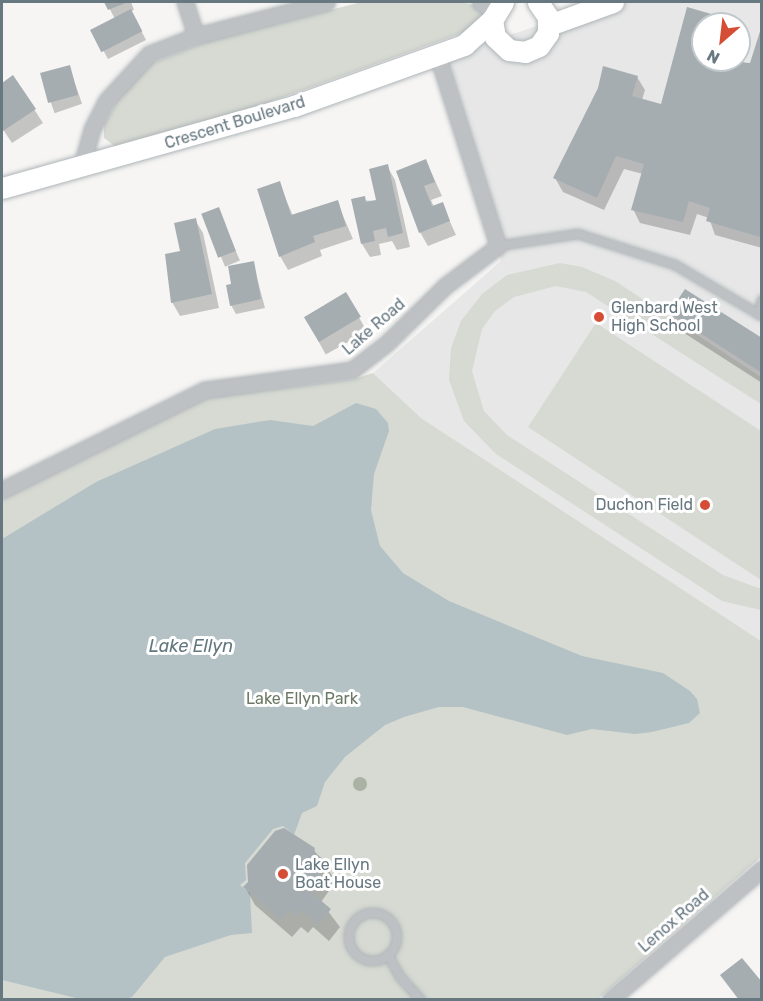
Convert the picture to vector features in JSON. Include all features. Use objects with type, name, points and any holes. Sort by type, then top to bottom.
[{"type":"street","points":[[185,2],[196,36]]},
{"type":"street","points":[[81,168],[92,129],[125,77],[149,54],[196,36],[327,2]]},
{"type":"street","points":[[541,2],[549,25],[613,2]]},
{"type":"street","points":[[492,9],[495,37],[503,46]]},
{"type":"street","name":"Crescent Boulevard","points":[[464,45],[492,9]]},
{"type":"street","name":"Crescent Boulevard","points":[[2,188],[81,168],[294,106],[464,45],[503,46],[517,52],[533,50],[544,40],[549,25]]},
{"type":"street","points":[[437,54],[498,246]]},
{"type":"street","name":"Lake Road","points":[[2,490],[204,390],[352,370],[387,343],[445,286],[498,246]]},
{"type":"street","name":"Lenox Road","points":[[609,999],[762,869]]},
{"type":"lane","points":[[498,246],[578,234],[675,265],[760,315],[762,300]]},
{"type":"lane","points":[[373,913],[389,919],[397,933],[388,955],[374,961],[354,952],[350,930],[358,918],[373,913]]},
{"type":"lane","points":[[388,955],[401,978],[421,999]]},
{"type":"shaded area","name":"Glenbard West High School","points":[[607,2],[761,2],[761,641],[421,418],[373,373],[501,261],[434,61]]},
{"type":"green space","points":[[362,2],[465,3],[488,8],[487,24],[250,109],[116,147],[104,138],[104,125],[116,103],[134,78],[150,64],[210,40]]},
{"type":"green space","points":[[560,263],[582,267],[615,281],[761,377],[761,404],[586,292],[556,286],[514,297],[495,311],[482,329],[472,371],[484,411],[507,435],[723,575],[761,589],[761,610],[722,601],[496,454],[464,421],[449,380],[451,348],[461,321],[482,294],[507,275]]},
{"type":"green space","name":"Duchon Field","points":[[596,323],[761,431],[761,580],[528,427]]},
{"type":"green space","name":"Lake Ellyn Park","points":[[373,373],[421,418],[761,641],[761,857],[598,999],[2,1000],[2,497],[209,397],[354,379]]},
{"type":"water","name":"Lake Ellyn","points":[[356,403],[376,409],[388,423],[389,431],[374,474],[371,510],[380,546],[403,573],[449,601],[582,656],[663,673],[690,691],[697,699],[700,713],[689,723],[652,732],[635,734],[592,729],[567,735],[463,707],[439,707],[404,717],[385,725],[345,757],[325,782],[317,806],[302,813],[294,835],[283,826],[273,829],[245,863],[246,880],[240,885],[250,893],[252,933],[231,935],[165,957],[132,997],[125,999],[80,999],[2,980],[2,539],[96,482],[215,429],[270,420],[313,426]]},
{"type":"building","points":[[104,2],[128,2],[108,10]]},
{"type":"building","points":[[687,7],[704,12],[691,12],[691,72],[751,72],[751,60],[762,25],[760,237],[706,221],[710,208],[689,201],[683,222],[631,210],[644,164],[616,156],[597,198],[553,178],[598,88],[603,66],[638,76],[632,96],[661,104]]},
{"type":"building","points":[[131,9],[142,31],[101,52],[90,30]]},
{"type":"building","points":[[70,65],[78,95],[48,103],[40,73]]},
{"type":"building","points":[[13,75],[36,109],[3,131],[2,83]]},
{"type":"building","points":[[426,159],[435,182],[424,186],[432,206],[443,202],[450,221],[419,233],[396,171]]},
{"type":"building","points":[[388,164],[403,233],[388,237],[386,228],[373,231],[375,241],[361,244],[351,199],[365,196],[366,202],[376,200],[369,169]]},
{"type":"building","points":[[280,181],[291,215],[338,200],[346,226],[313,236],[315,242],[279,257],[257,189]]},
{"type":"building","points":[[219,207],[236,251],[218,258],[201,214]]},
{"type":"building","points":[[196,218],[212,294],[171,303],[165,254],[180,251],[174,223]]},
{"type":"building","points":[[254,261],[261,299],[230,306],[226,285],[231,284],[228,266]]},
{"type":"building","points":[[685,289],[762,338],[762,373],[669,313]]},
{"type":"building","points":[[346,292],[361,317],[319,342],[304,317]]},
{"type":"building","name":"Lake Ellyn Boat House","points":[[284,828],[315,848],[314,852],[327,862],[307,889],[331,909],[319,924],[302,910],[297,916],[290,910],[281,920],[243,887],[248,882],[247,865],[275,831]]},
{"type":"building","points":[[742,958],[762,982],[762,1000],[739,1000],[720,975]]},
{"type":"place","name":"Glenbard West High School","points":[[599,317]]},
{"type":"place","name":"Duchon Field","points":[[705,505]]},
{"type":"place","name":"Lake Ellyn Boat House","points":[[283,874]]}]
